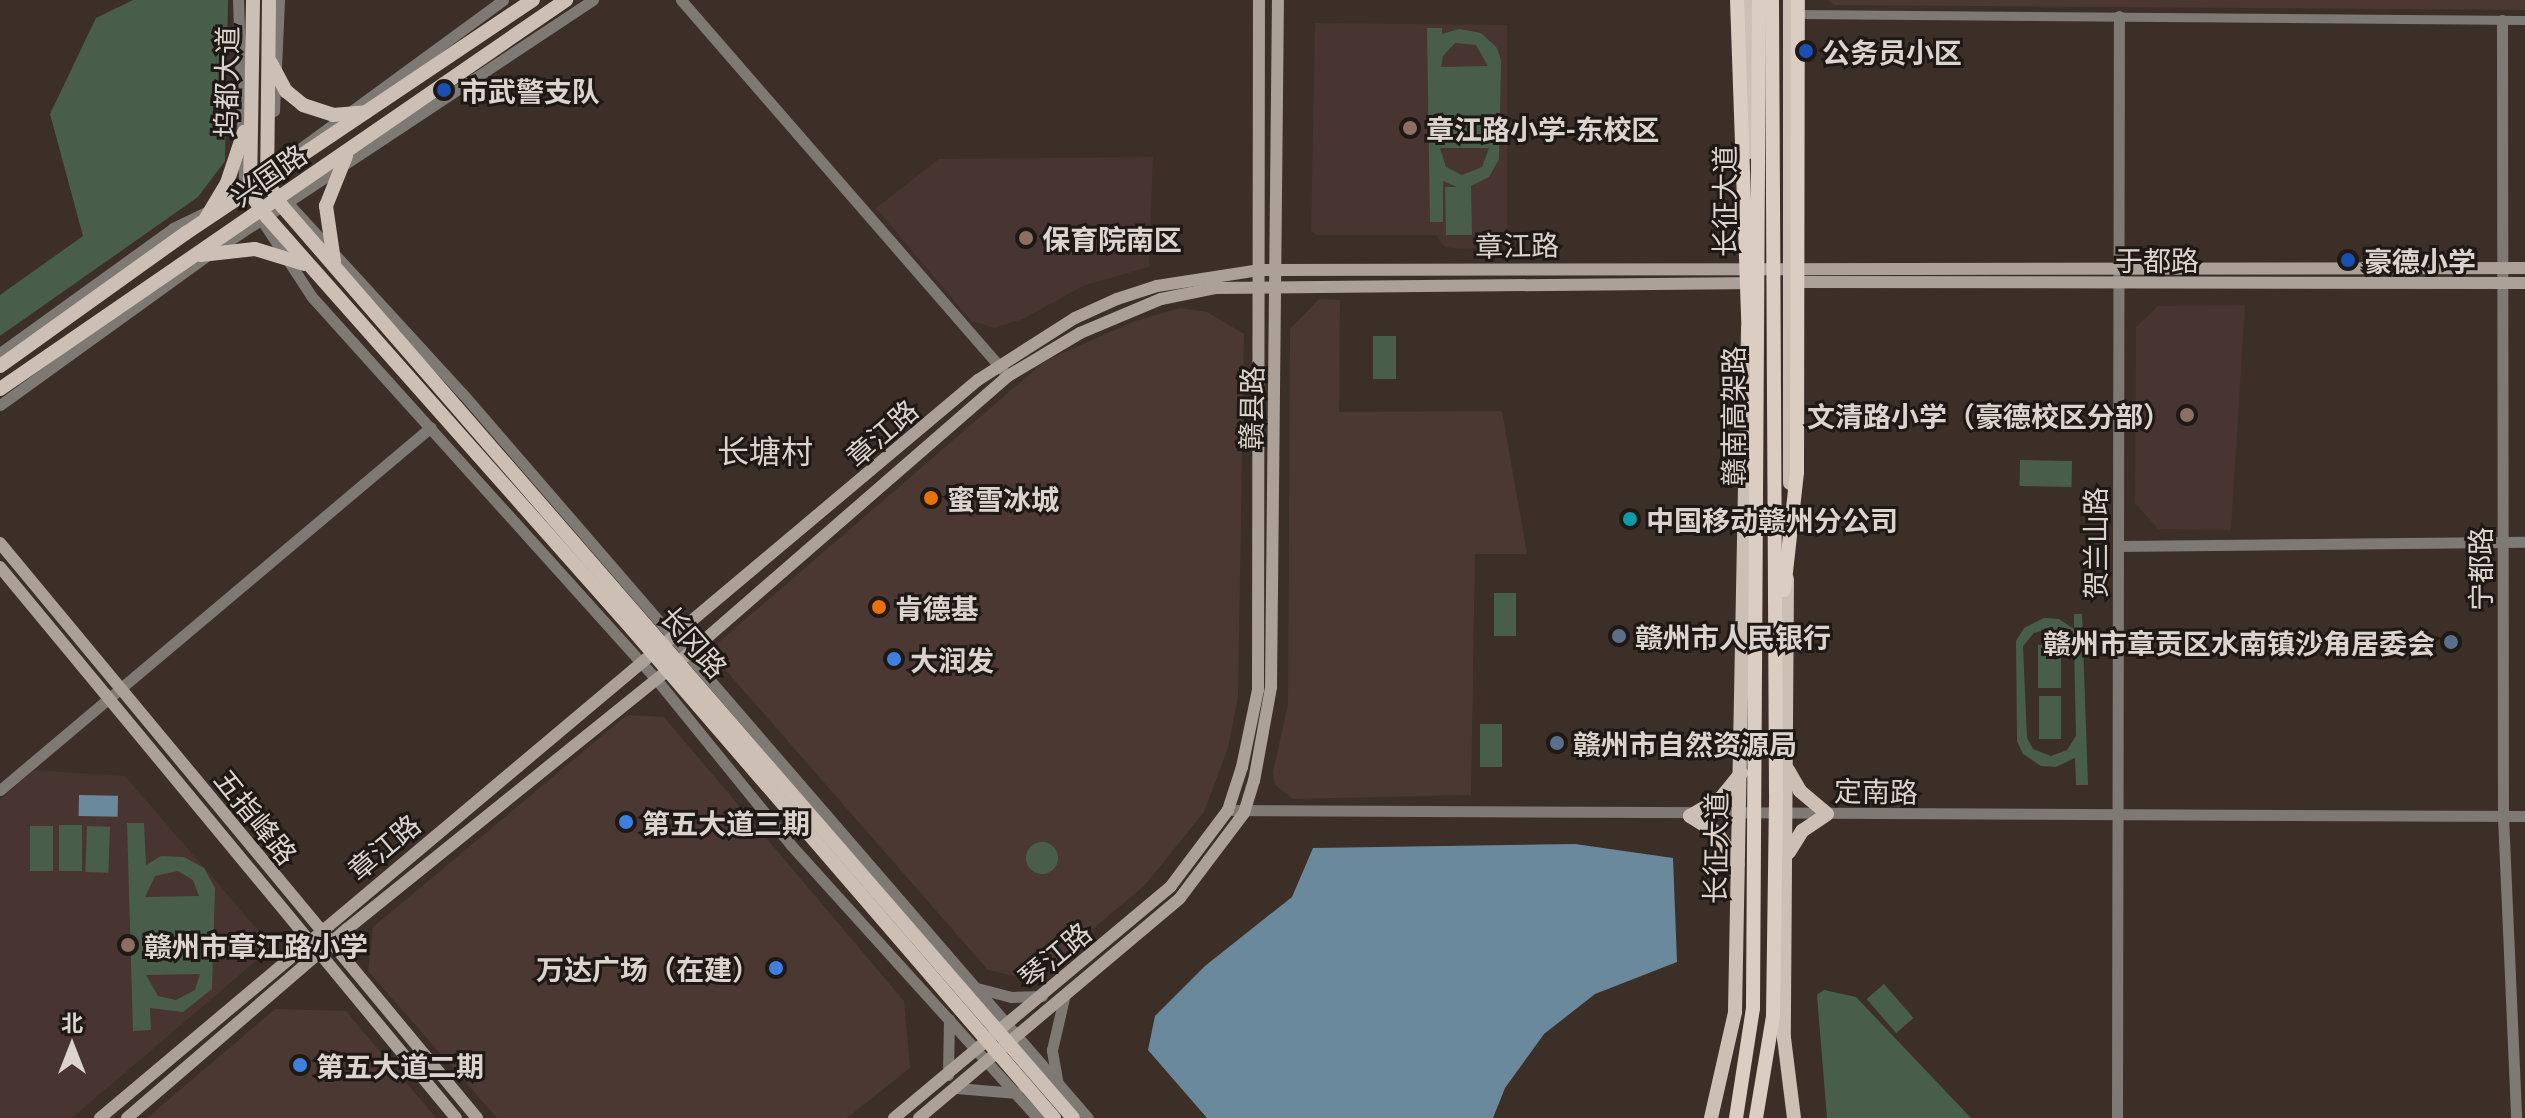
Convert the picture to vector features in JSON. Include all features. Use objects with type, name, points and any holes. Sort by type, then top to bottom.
[{"type":"highway","points":[[1737,0],[1757,502]]},
{"type":"highway","name":"赣南高架路","points":[[1736,1118],[1753,1008],[1759,0]]},
{"type":"highway","name":"赣南高架路","points":[[1756,1118],[1773,1016],[1777,662],[1772,0]]},
{"type":"highway","points":[[1777,662],[1797,472],[1798,0]]},
{"type":"main road","name":"坞都大道","points":[[247,191],[253,0]]},
{"type":"main road","name":"坞都大道","points":[[269,0],[269,176],[282,201]]},
{"type":"main road","name":"兴国路","points":[[0,366],[247,191],[533,0]]},
{"type":"main road","name":"兴国路","points":[[0,389],[182,262],[262,215],[566,0]]},
{"type":"main road","name":"赣县路","points":[[1228,810],[1250,739],[1258,690],[1259,0]]},
{"type":"main road","name":"赣县路","points":[[1244,813],[1264,745],[1271,687],[1278,0]]},
{"type":"main road","name":"长征大道","points":[[1711,1118],[1735,1012],[1740,871],[1749,276],[1749,0]]},
{"type":"main road","points":[[1790,7],[1784,1038],[1794,1118]]},
{"type":"main road","points":[[268,51],[276,75],[303,105],[342,116],[374,109]]},
{"type":"main road","points":[[186,233],[214,209],[242,142],[251,72]]},
{"type":"main road","points":[[338,269],[327,242],[326,206],[336,172],[354,147]]},
{"type":"main road","points":[[247,191],[262,215]]},
{"type":"main road","name":"长冈路","points":[[282,201],[657,649],[661,675],[998,1044],[1073,1118]]},
{"type":"main road","name":"长冈路","points":[[262,215],[657,649],[683,658],[998,1044],[1054,1118]]},
{"type":"main road","points":[[182,262],[212,252],[251,249],[281,256],[313,271]]},
{"type":"main road","name":"于都路","points":[[1788,275],[2118,268],[2525,268]]},
{"type":"main road","name":"章江路","points":[[100,1118],[307,939],[997,365],[1075,318],[1117,299],[1171,283],[1259,270],[1749,276]]},
{"type":"main road","name":"章江路","points":[[127,1118],[333,941],[683,658],[1008,376],[1080,333],[1161,299],[1215,288],[1788,275]]},
{"type":"main road","name":"于都路","points":[[1788,275],[2118,283],[2525,283]]},
{"type":"main road","name":"五指峰路","points":[[0,543],[323,928],[477,1118]]},
{"type":"main road","name":"五指峰路","points":[[0,567],[456,1118]]},
{"type":"main road","points":[[1786,868],[1797,837],[1827,814],[1800,791],[1787,767]]},
{"type":"main road","points":[[1740,871],[1724,841],[1690,816],[1721,798],[1742,773]]},
{"type":"main road","name":"琴江路","points":[[919,1118],[956,1088],[1042,996],[1171,886],[1228,810]]},
{"type":"main road","name":"琴江路","points":[[894,1118],[948,1075],[1064,998],[1180,898],[1244,813]]},
{"type":"street","points":[[0,353],[173,228],[247,191],[242,142],[238,0]]},
{"type":"street","points":[[269,176],[279,0]]},
{"type":"street","points":[[269,176],[342,116],[503,0]]},
{"type":"street","points":[[593,0],[336,172],[282,201],[327,242],[657,649]]},
{"type":"street","points":[[681,0],[1008,376]]},
{"type":"street","points":[[1790,7],[2119,16],[2525,20]]},
{"type":"street","name":"贺兰山路","points":[[2117,1118],[2119,16]]},
{"type":"street","name":"宁都路","points":[[2502,20],[2503,816],[2516,1118]]},
{"type":"street","points":[[0,405],[262,215],[281,256],[431,427],[657,649]]},
{"type":"street","points":[[0,790],[431,427]]},
{"type":"street","points":[[2118,546],[2525,542]]},
{"type":"street","points":[[683,658],[969,986],[998,1044],[1017,1093],[1038,1118]]},
{"type":"street","points":[[661,675],[790,844],[949,1018],[998,1044],[1058,1086],[1088,1118]]},
{"type":"street","name":"定南路","points":[[1228,810],[1244,813],[1690,816],[2525,816]]},
{"type":"street","points":[[969,986],[1011,997],[1042,996]]},
{"type":"street","points":[[1058,1086],[1052,1050],[1064,998]]},
{"type":"street","points":[[948,1075],[949,1018]]},
{"type":"street","points":[[956,1088],[1017,1093]]},
{"type":"shaded area","points":[[1828,0],[2525,0],[2525,10],[1834,5]]},
{"type":"shaded area","name":"章江路小学-东校区","points":[[1315,23],[1507,25],[1507,246],[1460,249],[1445,247],[1436,235],[1317,235],[1311,231]]},
{"type":"shaded area","name":"保育院南区","points":[[1153,157],[1149,267],[1083,286],[1023,319],[995,328],[971,321],[876,208],[939,159]]},
{"type":"shaded area","points":[[1319,299],[1340,300],[1339,412],[1502,411],[1527,554],[1475,554],[1471,795],[1293,799],[1275,785],[1273,772],[1288,704],[1290,329]]},
{"type":"shaded area","name":"文清路小学（豪德校区分部）","points":[[2245,305],[2231,530],[2158,529],[2135,503],[2136,327],[2158,306]]},
{"type":"shaded area","points":[[1180,308],[1207,312],[1244,334],[1238,697],[1228,748],[1204,812],[1145,885],[1032,980],[988,970],[723,667],[718,643],[1045,361],[1135,321]]},
{"type":"shaded area","name":"第五大道三期","points":[[627,715],[664,717],[904,1001],[910,1068],[847,1118],[497,1118],[368,971],[373,927]]},
{"type":"shaded area","name":"赣州市章江路小学","points":[[34,770],[125,776],[258,930],[256,961],[72,1118],[0,1118],[0,800]]},
{"type":"shaded area","name":"第五大道二期","points":[[275,1009],[346,1011],[436,1118],[147,1118]]},
{"type":"green space","points":[[133,0],[228,0],[225,161],[198,197],[0,336],[0,295],[83,236],[50,114],[96,18]]},
{"type":"green space","points":[[1427,28],[1442,28],[1442,34],[1459,29],[1481,33],[1497,48],[1501,61],[1499,159],[1489,177],[1471,186],[1472,235],[1446,235],[1445,187],[1457,187],[1443,181],[1443,222],[1430,222]],"holes":[[[1455,43],[1476,45],[1488,66],[1441,67],[1443,56]],[[1440,148],[1489,148],[1482,167],[1462,175],[1446,167]]]},
{"type":"green space","points":[[1373,336],[1396,336],[1396,379],[1373,379]]},
{"type":"green space","points":[[2020,460],[2072,461],[2072,487],[2020,486]]},
{"type":"green space","points":[[1494,593],[1516,593],[1516,636],[1494,636]]},
{"type":"green space","points":[[2074,614],[2082,614],[2088,785],[2076,785],[2075,758],[2056,767],[2041,766],[2023,754],[2017,741],[2016,641],[2024,628],[2044,618],[2059,619],[2074,629]],"holes":[[[2051,628],[2074,646],[2076,736],[2067,750],[2051,756],[2033,749],[2027,738],[2023,646],[2034,633]]]},
{"type":"green space","points":[[2038,645],[2061,645],[2061,688],[2038,688]]},
{"type":"green space","points":[[2039,696],[2061,696],[2061,739],[2039,739]]},
{"type":"green space","points":[[1480,724],[1502,724],[1502,767],[1480,767]]},
{"type":"green space","points":[[127,823],[144,823],[146,865],[161,856],[184,857],[204,868],[215,888],[212,989],[183,1012],[150,1008],[151,1030],[133,1031]],"holes":[[[178,871],[193,880],[199,896],[145,897],[155,876]],[[200,974],[195,990],[176,1000],[158,996],[146,975]]]},
{"type":"green space","points":[[59,825],[82,825],[82,871],[59,871]]},
{"type":"green space","points":[[30,826],[53,826],[53,871],[30,871]]},
{"type":"green space","points":[[87,826],[110,827],[108,873],[85,872]]},
{"type":"green space","points":[[1042,842],[1053,847],[1058,858],[1053,869],[1042,874],[1031,869],[1026,858],[1031,847]]},
{"type":"green space","points":[[1884,984],[1914,1018],[1896,1033],[1867,999]]},
{"type":"green space","points":[[1824,990],[1856,997],[1971,1118],[1827,1118],[1817,995]]},
{"type":"water","points":[[79,795],[118,796],[118,817],[79,816]]},
{"type":"water","points":[[1575,844],[1673,858],[1677,962],[1595,994],[1544,1034],[1505,1088],[1493,1118],[1207,1118],[1148,1050],[1155,1016],[1205,966],[1292,897],[1313,848]]},
{"type":"place","name":"公务员小区","points":[[1806,51]]},
{"type":"place","name":"市武警支队","points":[[444,90]]},
{"type":"place","name":"章江路小学-东校区","points":[[1410,128]]},
{"type":"place","name":"保育院南区","points":[[1026,238]]},
{"type":"place","name":"豪德小学","points":[[2348,260]]},
{"type":"place","name":"文清路小学（豪德校区分部）","points":[[2187,415]]},
{"type":"place","name":"蜜雪冰城","points":[[931,498]]},
{"type":"place","name":"中国移动赣州分公司","points":[[1630,519]]},
{"type":"place","name":"肯德基","points":[[879,607]]},
{"type":"place","name":"赣州市人民银行","points":[[1619,636]]},
{"type":"place","name":"赣州市章贡区水南镇沙角居委会","points":[[2451,642]]},
{"type":"place","name":"大润发","points":[[894,659]]},
{"type":"place","name":"赣州市自然资源局","points":[[1557,743]]},
{"type":"place","name":"第五大道三期","points":[[626,822]]},
{"type":"place","name":"赣州市章江路小学","points":[[128,945]]},
{"type":"place","name":"万达广场（在建）","points":[[776,968]]},
{"type":"place","name":"第五大道二期","points":[[300,1065]]},
{"type":"district","name":"长塘村","points":[[765,449]]}]
